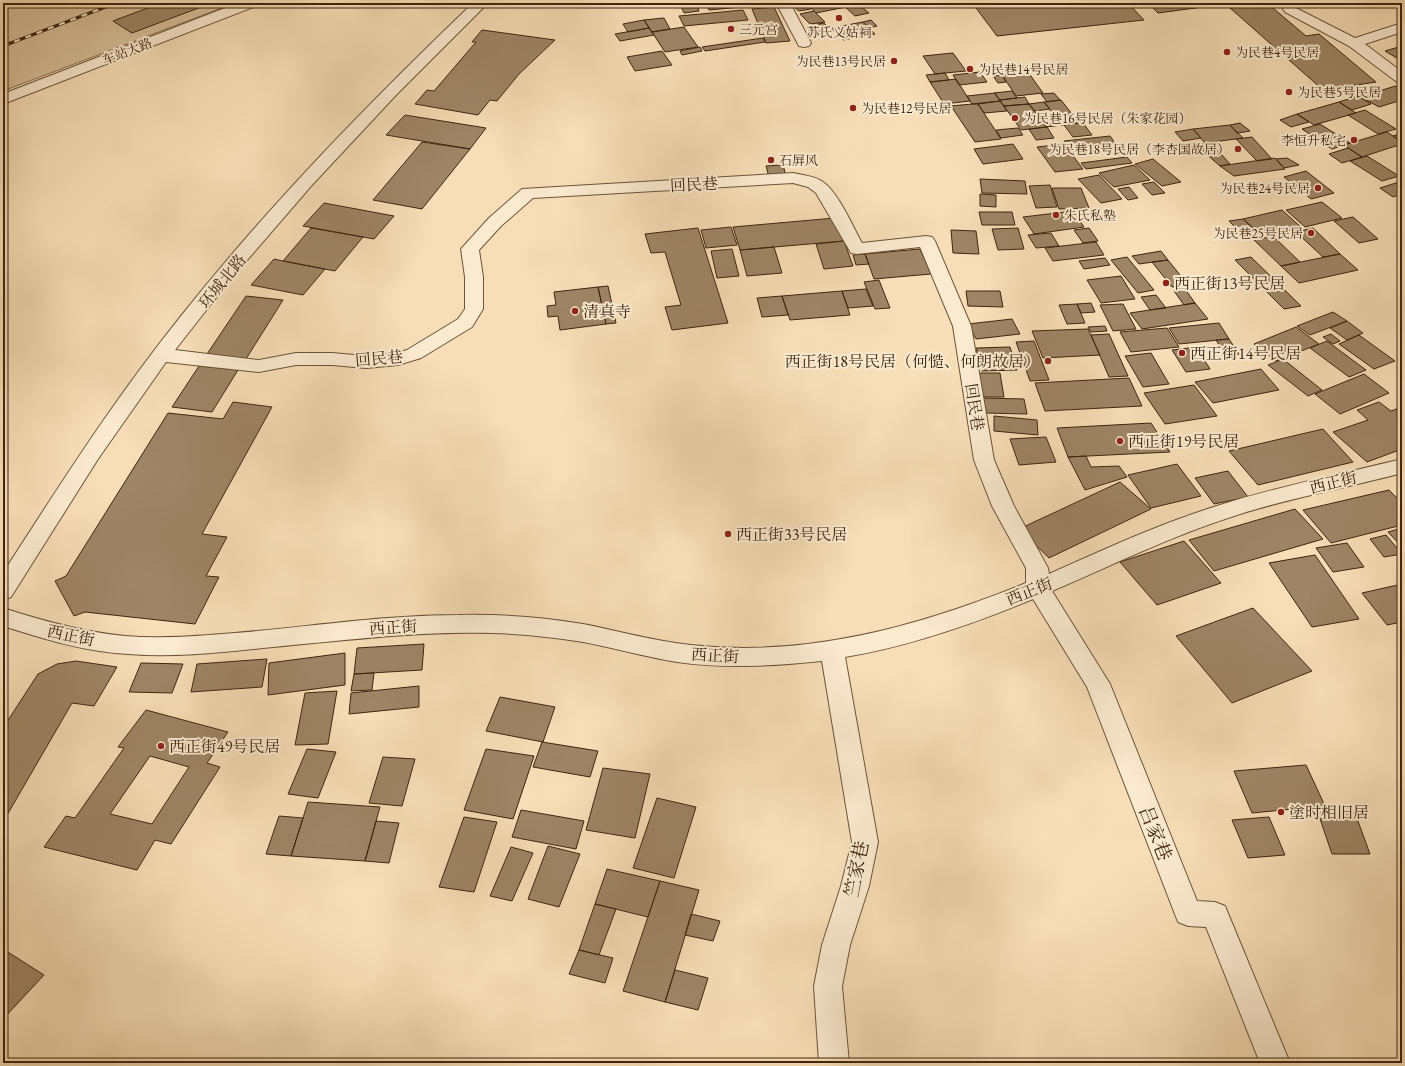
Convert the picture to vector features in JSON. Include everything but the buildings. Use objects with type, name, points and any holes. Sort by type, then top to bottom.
[{"type":"street","name":"车站大路","points":[[3,99],[251,3]]},
{"type":"street","name":"环城北路","points":[[3,591],[91,454],[147,374],[219,283],[296,193],[375,107],[481,3]]},
{"type":"street","points":[[783,3],[804,43]]},
{"type":"street","points":[[1290,9],[1354,42],[1402,79]]},
{"type":"street","points":[[1354,42],[1402,27]]},
{"type":"street","name":"回民巷","points":[[162,356],[259,366],[296,359],[332,359],[366,362],[398,359],[414,354],[465,323],[474,309],[474,277],[470,249],[495,222],[528,193],[793,178],[805,180],[818,186],[826,195],[857,249],[926,241],[962,326],[984,460],[1003,506],[1038,568],[1038,588]]},
{"type":"street","name":"西正街","points":[[3,617],[77,638],[112,644],[143,646],[208,644],[380,628],[469,624],[510,624],[593,635],[661,650],[722,657],[792,655],[866,644],[922,630],[1038,588],[1144,541],[1217,513],[1275,496],[1402,466]]},
{"type":"street","name":"吕家巷","points":[[1038,588],[1098,684],[1188,914],[1216,915],[1275,1063]]},
{"type":"street","name":"竺家巷","points":[[832,650],[864,842],[855,886],[836,945],[828,986],[834,1063]]},
{"type":"shaded area","points":[[3,3],[235,3],[3,91]]},
{"type":"railway","points":[[3,46],[116,3]]},
{"type":"place","name":"苏氏义姑祠","points":[[839,18]]},
{"type":"place","name":"三元宫","points":[[731,29]]},
{"type":"place","name":"为民巷4号民居","points":[[1227,52]]},
{"type":"place","name":"为民巷13号民居","points":[[894,61]]},
{"type":"place","name":"为民巷14号民居","points":[[970,69]]},
{"type":"place","name":"为民巷5号民居","points":[[1289,92]]},
{"type":"place","name":"为民巷12号民居","points":[[853,108]]},
{"type":"place","name":"为民巷16号民居（朱家花园）","points":[[1015,118]]},
{"type":"place","name":"李恒升私宅","points":[[1354,140]]},
{"type":"place","name":"为民巷18号民居（李杏国故居）","points":[[1238,149]]},
{"type":"place","name":"石屏风","points":[[771,160]]},
{"type":"place","name":"为民巷24号民居","points":[[1318,188]]},
{"type":"place","name":"朱氏私塾","points":[[1056,215]]},
{"type":"place","name":"为民巷25号民居","points":[[1311,233]]},
{"type":"place","name":"西正街13号民居","points":[[1166,283]]},
{"type":"place","name":"清真寺","points":[[575,311]]},
{"type":"place","name":"西正街14号民居","points":[[1182,353]]},
{"type":"place","name":"西正街18号民居（何慥、何朗故居）","points":[[1048,361]]},
{"type":"place","name":"西正街19号民居","points":[[1120,441]]},
{"type":"place","name":"西正街33号民居","points":[[728,534]]},
{"type":"place","name":"西正街49号民居","points":[[161,746]]},
{"type":"place","name":"塗时相旧居","points":[[1281,812]]}]
